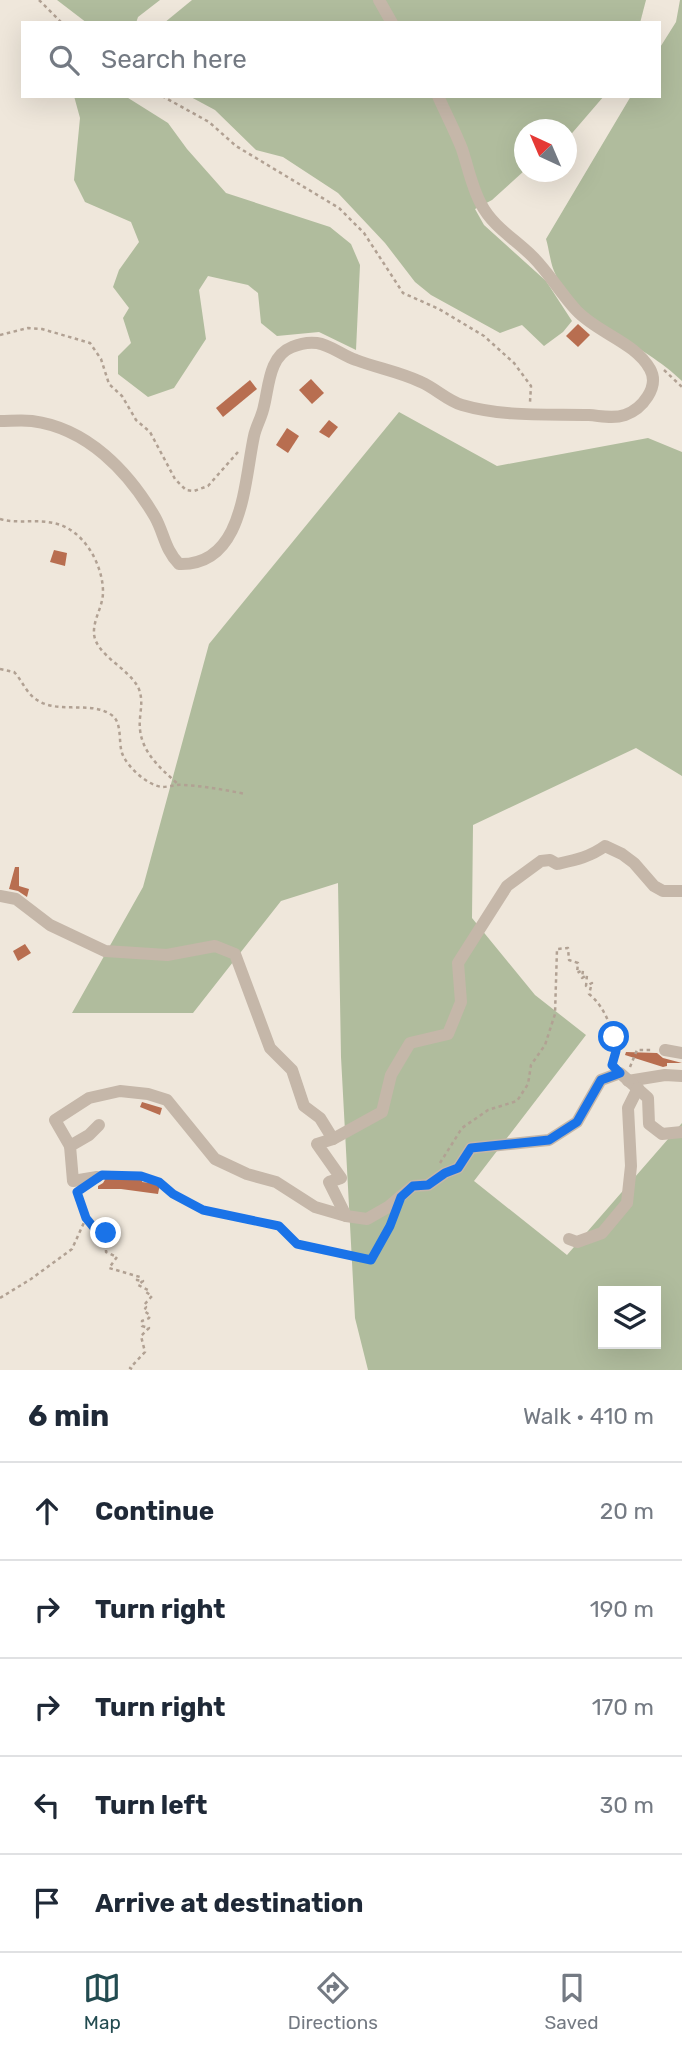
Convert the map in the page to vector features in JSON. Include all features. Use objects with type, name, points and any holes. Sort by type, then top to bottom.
[{"type":"street","points":[[379,0],[391,21]]},
{"type":"street","points":[[0,421],[33,421],[88,440],[114,463],[150,509],[161,527],[170,554],[179,564],[190,564],[207,559],[230,535],[242,508],[255,434],[264,411],[271,373],[277,358],[289,348],[316,342],[354,360],[422,382],[460,405],[530,415],[591,415],[617,418],[630,413],[649,394],[653,382],[648,366],[626,346],[600,331],[577,312],[534,258],[495,224],[481,204],[461,146],[439,98]]},
{"type":"street","points":[[346,1216],[329,1182],[341,1178],[317,1144],[332,1139],[382,1112],[391,1074],[410,1043],[448,1034],[461,1002],[458,963],[507,886],[541,861],[550,860],[557,864],[567,862],[593,854],[604,846],[634,863],[654,886],[663,891],[682,891]]},
{"type":"street","points":[[0,896],[16,899],[50,925],[105,951],[167,955],[215,946],[235,954],[270,1048],[292,1070],[304,1106],[320,1118],[332,1139]]},
{"type":"street","points":[[665,1050],[682,1053]]},
{"type":"street","points":[[97,1177],[73,1181],[70,1146],[55,1120],[89,1098],[120,1091],[148,1094],[167,1100],[215,1159],[247,1174],[276,1182],[316,1206],[346,1216],[367,1219],[413,1186],[428,1185],[458,1168],[471,1148],[549,1140],[577,1122],[601,1080],[629,1081],[664,1075],[682,1076]]},
{"type":"street","points":[[629,1081],[648,1098],[649,1124],[662,1134],[682,1132]]},
{"type":"street","points":[[569,1239],[577,1242],[602,1233],[627,1203],[631,1166],[629,1081]]},
{"type":"street","points":[[70,1146],[89,1135],[99,1125]]},
{"type":"path","points":[[39,0],[60,21]]},
{"type":"path","points":[[166,98],[209,122],[236,146],[339,208],[364,233],[403,293],[439,309],[484,336],[514,363],[531,386],[530,415]]},
{"type":"path","points":[[0,335],[28,328],[42,329],[90,344],[101,359],[109,384],[122,396],[136,420],[150,432],[175,479],[186,490],[194,491],[208,486],[239,451]]},
{"type":"path","points":[[648,366],[653,364],[661,368],[682,387]]},
{"type":"path","points":[[0,519],[61,524],[75,534],[94,556],[103,593],[94,625],[95,639],[103,652],[129,674],[138,687],[142,705],[140,720],[144,748],[159,767],[179,785]]},
{"type":"path","points":[[0,669],[14,671],[33,697],[40,701],[54,706],[108,712],[118,723],[121,751],[132,768],[150,783],[161,787],[179,785],[246,794]]},
{"type":"path","points":[[436,1169],[462,1128],[488,1110],[517,1101],[528,1084],[531,1065],[545,1045],[555,1014],[557,949],[568,948],[569,960],[578,963],[577,973],[583,970],[582,978],[587,975],[586,986],[592,983],[589,994],[596,1000],[614,1037],[616,1051],[612,1065],[629,1081]]},
{"type":"path","points":[[629,1081],[637,1050],[665,1050]]},
{"type":"path","points":[[97,1177],[118,1174],[141,1176],[159,1182],[173,1194],[203,1210],[279,1226],[297,1244],[371,1260],[390,1226],[401,1197]]},
{"type":"path","points":[[77,1192],[86,1218],[95,1229],[103,1227],[108,1235],[101,1242],[101,1246],[106,1245],[106,1252],[117,1257],[109,1268],[140,1277],[137,1280],[143,1281],[138,1285],[148,1290],[146,1292],[152,1296],[143,1310],[150,1315],[142,1321],[142,1325],[149,1328],[141,1336],[145,1352],[130,1368],[134,1370]]},
{"type":"path","points":[[0,1298],[72,1249],[86,1218]]},
{"type":"green space","points":[[57,0],[160,0],[137,21],[84,21]]},
{"type":"green space","points":[[192,0],[646,0],[641,21],[166,21]]},
{"type":"green space","points":[[682,0],[682,381],[578,305],[564,289],[554,271],[546,239],[630,98],[661,98],[661,46],[676,22]]},
{"type":"green space","points":[[75,98],[128,98],[168,123],[226,193],[330,227],[351,244],[360,265],[356,350],[319,332],[277,336],[261,323],[258,293],[248,285],[208,276],[199,290],[206,339],[174,388],[148,397],[118,374],[118,356],[131,343],[123,318],[129,308],[113,287],[119,270],[139,242],[131,222],[85,202],[74,180],[80,118]]},
{"type":"green space","points":[[193,98],[602,98],[577,127],[577,119],[514,119],[514,180],[492,200],[475,209],[484,225],[546,281],[572,321],[563,332],[544,346],[522,325],[500,333],[431,295],[415,282],[385,243],[338,193],[283,157],[256,150],[215,110]]},
{"type":"green space","points":[[399,412],[497,466],[648,438],[682,452],[682,776],[636,748],[473,825],[472,918],[535,995],[586,1035],[474,1181],[567,1255],[682,1123],[682,1370],[368,1370],[355,1318],[341,1057],[338,883],[281,901],[193,1013],[72,1013],[143,887],[209,644]]},
{"type":"building","points":[[578,324],[590,335],[578,347],[566,336]]},
{"type":"building","points":[[311,379],[324,393],[312,404],[299,390]]},
{"type":"building","points":[[250,380],[257,389],[223,417],[216,408]]},
{"type":"building","points":[[329,420],[338,427],[329,438],[319,432]]},
{"type":"building","points":[[287,428],[299,436],[288,453],[276,445]]},
{"type":"building","points":[[54,550],[67,553],[65,566],[50,562]]},
{"type":"building","points":[[15,867],[19,867],[19,886],[29,889],[27,897],[9,889]]},
{"type":"building","points":[[25,944],[31,953],[18,961],[13,951]]},
{"type":"building","points":[[626,1052],[657,1053],[663,1058],[682,1063],[667,1063],[667,1066],[663,1067],[625,1055]]},
{"type":"building","points":[[142,1102],[162,1108],[160,1115],[140,1107]]},
{"type":"building","points":[[106,1178],[143,1179],[142,1182],[160,1184],[158,1194],[98,1189]]},
{"type":"route","points":[[106,1233],[103,1227],[95,1229],[86,1218],[77,1192],[102,1175],[141,1176],[159,1182],[173,1194],[203,1210],[279,1226],[297,1244],[327,1250],[333,1254],[371,1260],[390,1226],[401,1197],[413,1186],[428,1185],[458,1168],[471,1148],[549,1140],[577,1122],[601,1080],[620,1073],[612,1065],[616,1051],[614,1037]]}]
